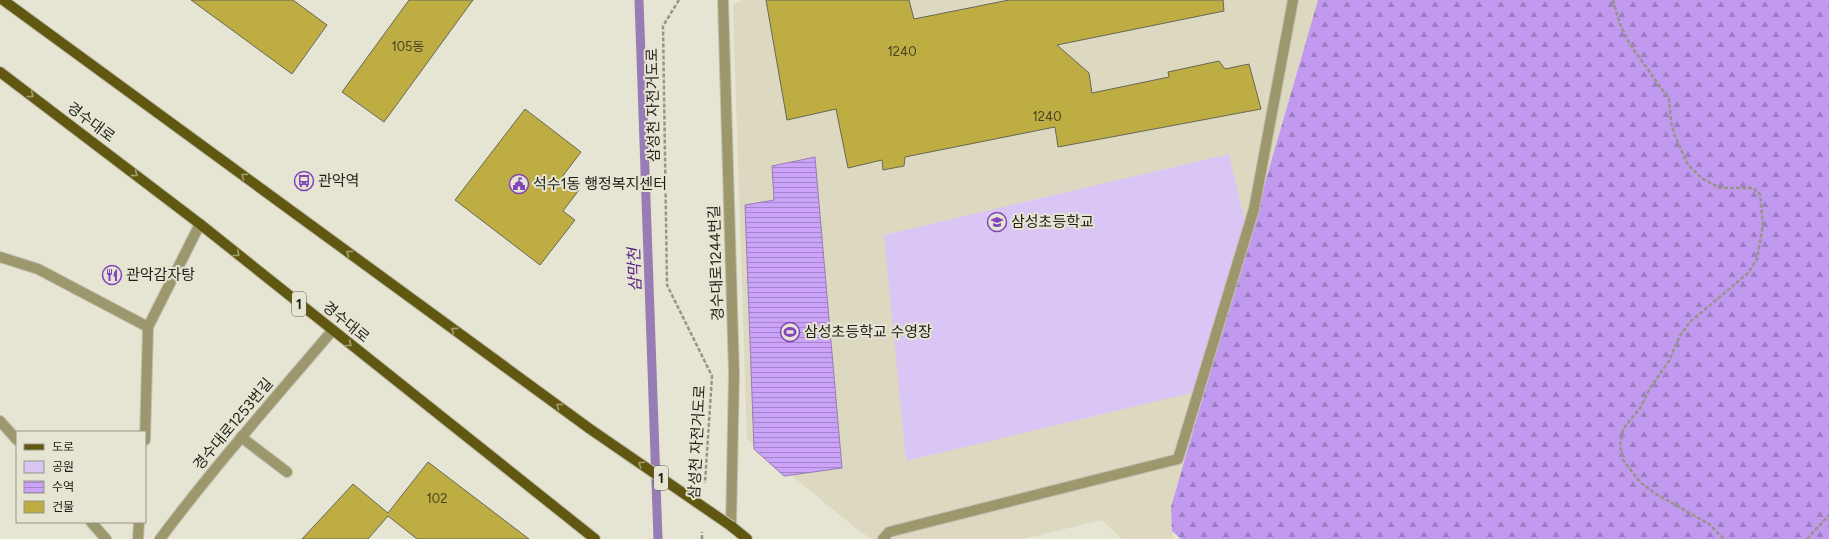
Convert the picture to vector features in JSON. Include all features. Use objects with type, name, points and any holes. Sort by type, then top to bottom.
[{"type":"main road","name":"1","points":[[3,0],[590,429],[748,539]]},
{"type":"main road","name":"경수대로","points":[[0,72],[200,224],[594,539]]},
{"type":"street","name":"경수대로1244번길","points":[[722,0],[734,374],[731,526]]},
{"type":"street","points":[[883,539],[889,532],[1178,459],[1254,209],[1293,0]]},
{"type":"street","points":[[145,431],[148,327],[200,224]]},
{"type":"street","points":[[0,257],[38,269],[148,327]]},
{"type":"street","name":"경수대로1253번길","points":[[160,539],[190,499],[241,437],[332,331]]},
{"type":"street","points":[[0,421],[16,439]]},
{"type":"street","points":[[241,437],[287,472]]},
{"type":"street","points":[[92,523],[106,539]]},
{"type":"street","points":[[138,539],[139,523]]},
{"type":"path","name":"삼성천 자전거도로","points":[[679,0],[663,26],[668,285],[712,376],[705,485]]},
{"type":"path","points":[[1613,0],[1620,24],[1629,43],[1669,99],[1671,122],[1675,136],[1688,165],[1703,179],[1720,188],[1753,188],[1760,194],[1763,226],[1757,259],[1748,273],[1690,322],[1680,336],[1669,361],[1650,388],[1640,408],[1622,429],[1620,445],[1623,460],[1640,482],[1656,494],[1709,524],[1724,539]]},
{"type":"path","points":[[1807,539],[1829,515]]},
{"type":"path","points":[[702,531],[702,539]]},
{"type":"shaded area","name":"삼성초등학교","points":[[742,0],[1318,0],[1171,507],[1173,539],[1122,539],[1102,520],[1023,539],[872,539],[858,530],[747,439],[733,5]]},
{"type":"green space","points":[[1318,0],[1829,0],[1829,539],[1181,539],[1172,531],[1171,507]]},
{"type":"green space","points":[[1229,154],[1246,227],[1195,392],[906,461],[884,235]]},
{"type":"water","name":"삼성초등학교 수영장","points":[[815,157],[842,468],[784,476],[754,449],[745,205],[774,200],[772,166]]},
{"type":"building","points":[[191,0],[293,0],[327,25],[292,74]]},
{"type":"building","points":[[409,0],[473,0],[384,122],[342,92]]},
{"type":"building","points":[[766,0],[909,0],[914,19],[1009,0],[1223,0],[1224,11],[1057,45],[1089,73],[1092,93],[1169,77],[1168,72],[1219,61],[1225,69],[1249,64],[1261,109],[1058,147],[1055,127],[905,157],[904,166],[883,170],[882,160],[848,168],[836,109],[787,120]]},
{"type":"building","name":"석수1동 행정복지센터","points":[[525,109],[581,152],[562,177],[579,190],[563,211],[575,220],[540,265],[455,200]]},
{"type":"building","points":[[428,462],[529,539],[417,539],[388,516],[368,539],[302,539],[353,484],[388,513]]},
{"type":"waterway","name":"삼막천","points":[[639,0],[658,539]]},
{"type":"place","name":"관악역","points":[[304,181]]},
{"type":"place","name":"석수1동 행정복지센터","points":[[519,184]]},
{"type":"place","name":"삼성초등학교","points":[[997,222]]},
{"type":"place","name":"관악감자탕","points":[[112,275]]},
{"type":"place","name":"삼성초등학교 수영장","points":[[790,332]]}]
